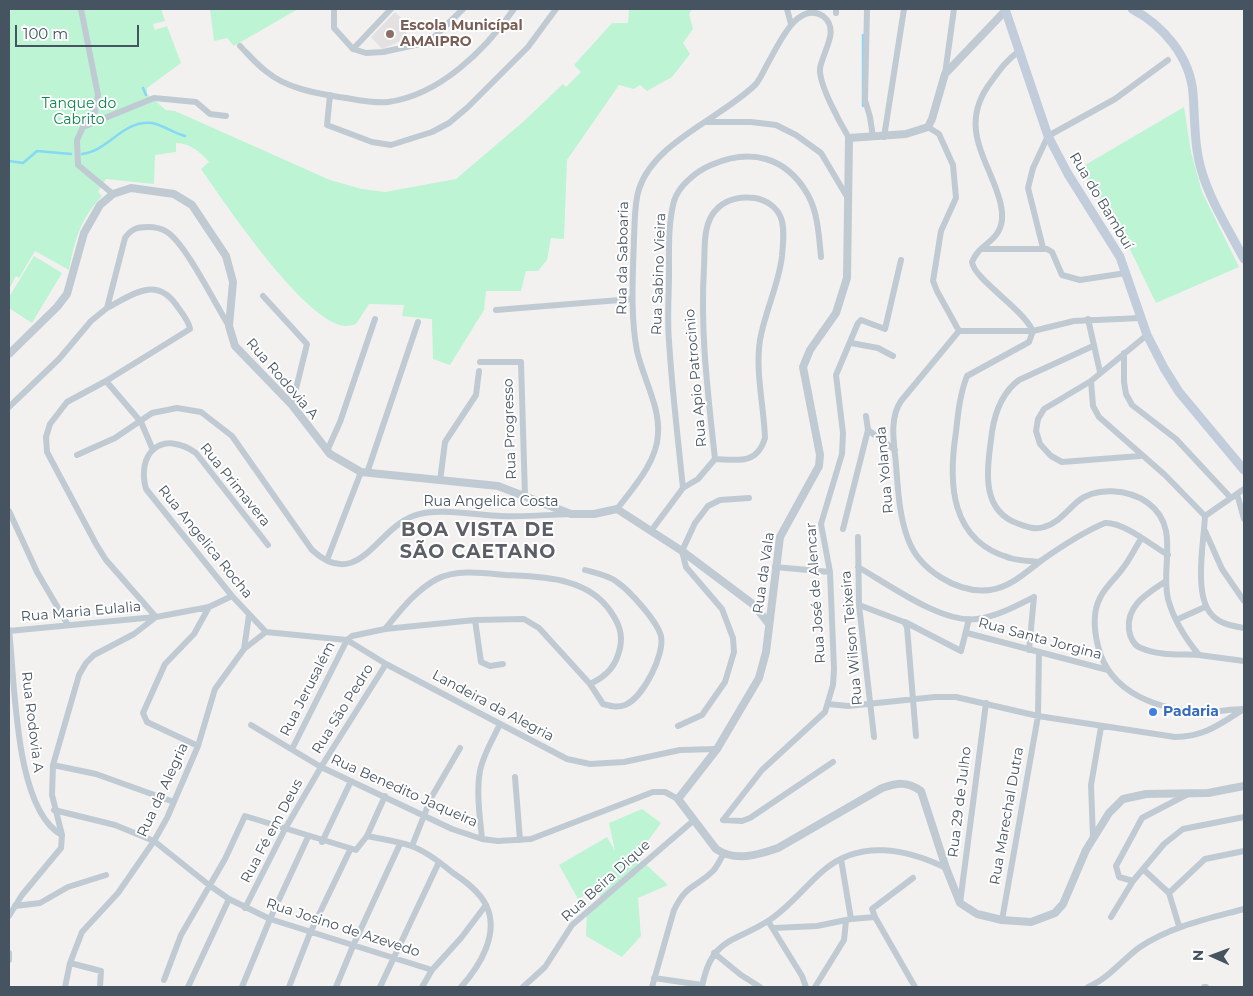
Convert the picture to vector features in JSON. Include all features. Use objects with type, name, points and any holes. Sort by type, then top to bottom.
[{"type":"main road","points":[[1132,9],[1149,18],[1168,38],[1186,68],[1193,93],[1196,146],[1202,171],[1209,192],[1244,260]]},
{"type":"main road","name":"Rua do Bambuí","points":[[1005,10],[1048,136],[1068,174],[1120,257],[1147,335],[1164,368],[1180,392],[1244,470]]},
{"type":"street","points":[[9,354],[57,307],[67,294],[87,225],[100,206],[114,194],[78,165],[77,140],[82,127],[95,112],[98,95],[81,9]]},
{"type":"street","points":[[86,9],[86,27]]},
{"type":"street","points":[[334,9],[334,28],[353,49],[366,52],[383,52],[429,42],[463,9]]},
{"type":"street","points":[[353,49],[391,9]]},
{"type":"street","points":[[240,46],[272,76],[296,87],[330,95],[387,102],[418,94],[446,77],[474,55],[500,29],[514,9]]},
{"type":"street","points":[[330,95],[327,125],[372,142],[391,145],[432,132],[449,123],[468,107],[528,47],[556,9]]},
{"type":"street","points":[[788,9],[791,24]]},
{"type":"street","points":[[867,9],[864,100],[870,117],[873,137]]},
{"type":"street","points":[[884,137],[904,9]]},
{"type":"street","points":[[928,127],[944,74],[954,9]]},
{"type":"street","points":[[944,74],[1005,10]]},
{"type":"street","name":"Rua da Saboaria","points":[[616,509],[636,484],[652,459],[658,435],[657,416],[637,349],[632,299],[636,199],[642,179],[659,155],[707,122],[756,84],[791,24],[800,14],[812,11],[828,21],[831,34],[820,74],[849,138]]},
{"type":"street","points":[[1018,52],[1000,69],[983,94],[975,114],[975,133],[998,196],[1002,214],[999,231],[994,239],[977,252],[972,262],[975,271],[1010,301],[1033,331]]},
{"type":"street","points":[[1043,248],[1028,188],[1033,168],[1048,136],[1115,99],[1168,60]]},
{"type":"street","points":[[82,127],[154,98],[196,102],[210,114],[226,116]]},
{"type":"street","points":[[707,122],[751,122],[776,125],[796,135],[821,153],[849,200]]},
{"type":"street","points":[[849,138],[884,137],[914,133],[928,127]]},
{"type":"street","points":[[928,127],[939,134],[953,165],[956,198],[941,231],[934,281],[937,291],[959,331],[1033,331],[1088,319],[1141,318]]},
{"type":"street","name":"Rua da Vala","points":[[678,799],[717,749],[759,678],[766,652],[775,567],[782,530],[820,460],[803,367],[810,350],[836,313],[846,283],[849,138]]},
{"type":"street","name":"Rua Sabino Vieira","points":[[683,488],[669,340],[670,220],[675,199],[686,183],[703,168],[725,159],[748,155],[771,159],[792,174],[808,195],[817,220],[822,258]]},
{"type":"street","name":"Rua Rodovia A","points":[[114,194],[131,188],[174,194],[192,205],[222,248],[229,263],[233,282],[229,326],[238,350],[292,405],[327,451],[364,473],[498,486],[571,514]]},
{"type":"street","name":"Rua Apio Patrocinio","points":[[652,531],[683,488],[698,479],[715,459],[702,332],[705,238],[712,215],[721,204],[732,199],[746,197],[760,199],[772,206],[781,218],[784,238],[782,261],[766,311],[758,357],[765,438],[762,448],[754,456],[744,460],[715,459]]},
{"type":"street","points":[[107,308],[125,238],[130,231],[138,227],[158,228],[167,232],[186,253],[229,326]]},
{"type":"street","points":[[982,249],[1043,248],[1052,252],[1058,270],[1067,278],[1080,280],[1126,273]]},
{"type":"street","name":"Rua José de Alencar","points":[[831,705],[834,669],[830,572],[821,524],[842,454],[843,433],[836,376],[858,323],[862,320],[868,321],[885,328],[901,260]]},
{"type":"street","points":[[9,406],[59,359],[91,321],[107,308],[141,290],[152,288],[164,292],[172,298],[189,324],[190,329],[68,402],[56,414],[50,424],[46,437],[47,452],[96,544],[106,560],[156,617],[134,634],[94,654],[86,663],[76,684],[53,766],[52,795],[54,810],[62,834],[61,848],[40,872],[9,916]]},
{"type":"street","points":[[263,296],[307,344],[292,405]]},
{"type":"street","points":[[496,310],[632,299]]},
{"type":"street","points":[[327,451],[340,422],[375,319]]},
{"type":"street","points":[[1088,319],[1100,372]]},
{"type":"street","points":[[77,455],[115,438],[152,414],[177,408],[200,412],[212,419],[240,446],[312,550],[325,560],[364,473],[418,322]]},
{"type":"street","name":"Rua Yolanda","points":[[959,331],[897,408],[894,420],[900,515],[908,541],[918,556],[949,584],[970,589],[990,590],[1014,582],[1040,562],[1105,523],[1113,522],[1122,526],[1168,555]]},
{"type":"street","points":[[1033,331],[1029,342],[967,376],[961,394],[951,465],[953,499],[961,518],[975,538],[991,551],[1011,559],[1040,562]]},
{"type":"street","points":[[1140,456],[1062,462],[1051,456],[1040,444],[1036,431],[1038,419],[1044,409],[1091,381],[1147,335]]},
{"type":"street","points":[[851,343],[878,348],[892,356]]},
{"type":"street","points":[[1093,346],[1019,380],[1009,388],[1002,400],[993,428],[988,465],[990,500],[1012,522],[1030,528],[1044,527],[1056,522],[1079,500],[1091,493],[1110,491],[1131,496],[1148,503],[1162,518],[1166,528],[1168,599],[1182,633],[1199,655]]},
{"type":"street","points":[[1124,353],[1124,382],[1126,394],[1132,405],[1176,439],[1231,498]]},
{"type":"street","name":"Rua Progresso","points":[[480,362],[521,362],[525,496]]},
{"type":"street","points":[[440,481],[445,442],[476,395],[479,372]]},
{"type":"street","points":[[106,381],[141,422],[153,450]]},
{"type":"street","points":[[1091,381],[1093,406],[1098,417],[1140,456],[1165,475],[1204,516],[1202,575],[1205,606],[1212,616],[1221,622],[1244,628]]},
{"type":"street","points":[[844,530],[868,430],[866,416]]},
{"type":"street","points":[[868,430],[895,450]]},
{"type":"street","name":"Rua Primavera","points":[[153,450],[161,444],[170,442],[180,443],[196,453],[268,545]]},
{"type":"street","name":"Rua Angelica Rocha","points":[[153,450],[143,475],[146,489],[232,596],[266,632]]},
{"type":"street","points":[[1204,516],[1244,489]]},
{"type":"street","points":[[1238,494],[1244,519]]},
{"type":"street","points":[[678,726],[702,714],[725,682],[734,652],[733,638],[722,609],[686,567],[682,551],[695,523],[708,506],[720,500],[749,498]]},
{"type":"street","points":[[616,509],[682,551],[754,605],[769,624]]},
{"type":"street","name":"Rua Angelica Costa","points":[[325,560],[336,564],[350,563],[363,558],[392,529],[402,521],[415,515],[442,512],[502,516],[594,514],[616,509]]},
{"type":"street","points":[[9,511],[36,572],[68,625]]},
{"type":"street","points":[[1204,530],[1222,569],[1244,601]]},
{"type":"street","name":"Rua Wilson Teixeira","points":[[858,537],[859,605],[874,737]]},
{"type":"street","points":[[1141,538],[1124,568],[1100,597],[1094,614],[1097,644],[1108,670],[1119,685],[1142,699],[1164,706],[1198,711],[1244,709]]},
{"type":"street","points":[[775,567],[830,572]]},
{"type":"street","points":[[858,567],[937,610],[957,618],[969,619],[998,615],[1034,597],[1029,650]]},
{"type":"street","points":[[346,640],[352,636],[385,629],[475,620],[514,618],[532,622],[590,684],[603,704],[615,707],[635,700],[653,672],[661,648],[661,636],[656,625],[617,582],[585,570]]},
{"type":"street","points":[[385,629],[422,590],[437,579],[449,575],[486,573],[533,577],[579,585],[594,594],[608,607],[620,625],[621,641],[618,657],[610,672],[590,684]]},
{"type":"street","points":[[1166,581],[1145,595],[1133,607],[1128,622],[1130,637],[1139,648],[1156,652],[1244,661]]},
{"type":"street","name":"Rua Maria Eulalia","points":[[9,630],[156,617],[209,606],[232,596]]},
{"type":"street","points":[[859,605],[904,622],[961,651],[969,619]]},
{"type":"street","points":[[198,746],[147,722],[143,712],[165,664],[194,634],[209,606]]},
{"type":"street","points":[[1176,620],[1205,606]]},
{"type":"street","name":"Rua da Alegria","points":[[244,649],[249,615]]},
{"type":"street","points":[[475,620],[481,662],[490,666],[503,664]]},
{"type":"street","points":[[904,622],[908,632],[911,699],[916,736]]},
{"type":"street","name":"Rua Rodovia A","points":[[9,630],[10,653],[25,776],[35,805],[44,818],[62,834]]},
{"type":"street","name":"Rua da Alegria","points":[[65,987],[70,963],[82,932],[118,893],[154,841],[174,802],[198,746],[215,689],[244,649],[266,632]]},
{"type":"street","name":"Landeira da Alegria","points":[[266,632],[346,640],[386,664],[567,759],[590,764],[624,762],[680,750],[717,749]]},
{"type":"street","name":"Rua Santa Jorgina","points":[[967,633],[1108,670]]},
{"type":"street","name":"Rua Jerusalém","points":[[292,749],[346,640]]},
{"type":"street","name":"Rua Marechal Dutra","points":[[1002,920],[1038,716],[1039,652]]},
{"type":"street","name":"Rua São Pedro","points":[[321,767],[386,664]]},
{"type":"street","points":[[833,762],[750,818],[742,821],[723,820],[762,770],[831,705],[956,697],[1038,716],[1175,737],[1193,737],[1209,731],[1244,709]]},
{"type":"street","name":"Rua 29 de Julho","points":[[960,903],[986,703]]},
{"type":"street","points":[[482,839],[478,789],[480,771],[484,757],[500,724]]},
{"type":"street","name":"Rua Benedito Jaqueira","points":[[251,726],[321,767],[466,835],[482,839],[520,840],[549,833],[653,792],[664,792],[678,799]]},
{"type":"street","points":[[1093,838],[1091,785],[1101,727]]},
{"type":"street","points":[[412,846],[424,816],[460,748]]},
{"type":"street","points":[[53,766],[96,774],[174,802]]},
{"type":"street","name":"Rua Fé em Deus","points":[[245,908],[285,829],[321,767]]},
{"type":"street","points":[[515,777],[520,840]]},
{"type":"street","points":[[322,842],[351,781]]},
{"type":"street","points":[[678,799],[716,849],[724,854],[748,856],[778,848],[882,788],[906,783],[921,791],[946,868],[960,903],[977,914],[1002,920],[1031,922],[1055,913],[1063,904],[1093,838],[1109,813],[1123,799],[1146,794],[1188,794],[1244,786]]},
{"type":"street","points":[[1133,880],[1119,877],[1116,866],[1142,818],[1188,794]]},
{"type":"street","points":[[289,987],[310,932],[353,850],[367,836],[385,796]]},
{"type":"street","name":"Rua Josino de Azevedo","points":[[54,810],[115,825],[154,841],[209,886],[245,908],[270,919],[392,959],[432,970],[462,938],[486,904]]},
{"type":"street","points":[[164,980],[181,935],[225,859],[245,816],[322,842],[353,850]]},
{"type":"street","points":[[1111,917],[1133,880],[1144,870],[1164,844],[1183,829],[1244,817]]},
{"type":"street","name":"Rua Beira Dique","points":[[523,987],[545,967],[572,925],[693,820]]},
{"type":"street","points":[[367,836],[412,846],[439,862],[477,892],[486,904],[491,920],[490,936],[483,955],[461,987]]},
{"type":"street","points":[[242,987],[270,919],[308,837]]},
{"type":"street","points":[[336,987],[400,844]]},
{"type":"street","points":[[654,978],[702,986],[714,953],[727,941],[768,921],[824,870],[841,859],[868,850],[884,850],[906,852],[946,868]]},
{"type":"street","points":[[1169,893],[1204,859],[1244,851]]},
{"type":"street","points":[[652,987],[674,910],[680,898],[688,888],[714,871],[724,854]]},
{"type":"street","points":[[815,987],[844,940],[848,920],[841,859]]},
{"type":"street","points":[[380,987],[439,862]]},
{"type":"street","points":[[1144,870],[1169,893],[1179,926]]},
{"type":"street","points":[[15,906],[40,903],[68,887],[106,875]]},
{"type":"street","points":[[913,878],[872,909],[915,987]]},
{"type":"street","points":[[188,987],[229,899]]},
{"type":"street","points":[[1092,986],[1138,949],[1179,926],[1244,909]]},
{"type":"street","points":[[774,928],[817,926],[875,917]]},
{"type":"street","points":[[768,921],[774,928],[806,987]]},
{"type":"street","points":[[9,953],[9,960]]},
{"type":"street","points":[[714,953],[740,975],[760,987]]},
{"type":"street","points":[[70,963],[101,971],[100,987]]},
{"type":"street","points":[[422,987],[432,970]]},
{"type":"shaded area","name":"Escola Municípal AMAIPRO","points":[[395,12],[411,27],[405,30],[408,38],[382,49],[371,37]]},
{"type":"green space","name":"Tanque do Cabrito","points":[[11,9],[161,9],[165,21],[153,24],[155,30],[167,26],[181,63],[147,88],[147,94],[166,110],[175,111],[330,180],[362,189],[385,192],[456,179],[523,122],[563,84],[566,87],[581,72],[574,65],[612,23],[628,23],[629,10],[692,9],[689,14],[693,29],[683,43],[690,54],[672,77],[647,91],[640,85],[634,89],[619,85],[567,160],[564,239],[551,238],[547,260],[538,271],[526,271],[521,291],[486,291],[484,310],[450,365],[433,359],[432,319],[402,316],[404,305],[369,304],[356,324],[345,326],[328,320],[309,305],[267,259],[212,185],[201,169],[209,162],[194,149],[181,143],[176,143],[176,152],[155,155],[154,184],[106,179],[98,192],[102,196],[83,222],[69,270],[35,251],[19,278],[16,276],[9,289],[9,20]]},
{"type":"green space","points":[[210,9],[298,9],[234,46],[227,38],[214,41]]},
{"type":"green space","points":[[1184,107],[1191,152],[1202,192],[1239,267],[1156,303],[1122,233],[1080,168]]},
{"type":"green space","points":[[34,256],[62,273],[32,323],[9,308],[9,297]]},
{"type":"green space","points":[[642,809],[661,823],[637,856],[668,885],[638,898],[641,936],[622,957],[586,936],[587,909],[600,899],[599,887],[578,899],[559,865],[607,837],[615,851],[609,823]]},
{"type":"waterway","points":[[863,35],[863,106]]},
{"type":"waterway","points":[[143,88],[146,95]]},
{"type":"waterway","points":[[82,154],[92,152],[132,126],[141,123],[156,124],[185,136]]},
{"type":"waterway","points":[[9,161],[23,163],[37,151],[71,154]]},
{"type":"place","name":"Escola Municípal AMAIPRO","points":[[390,34]]},
{"type":"place","name":"Padaria","points":[[1153,712]]},
{"type":"district","name":"BOA VISTA DE SÃO CAETANO","points":[[478,541]]}]
